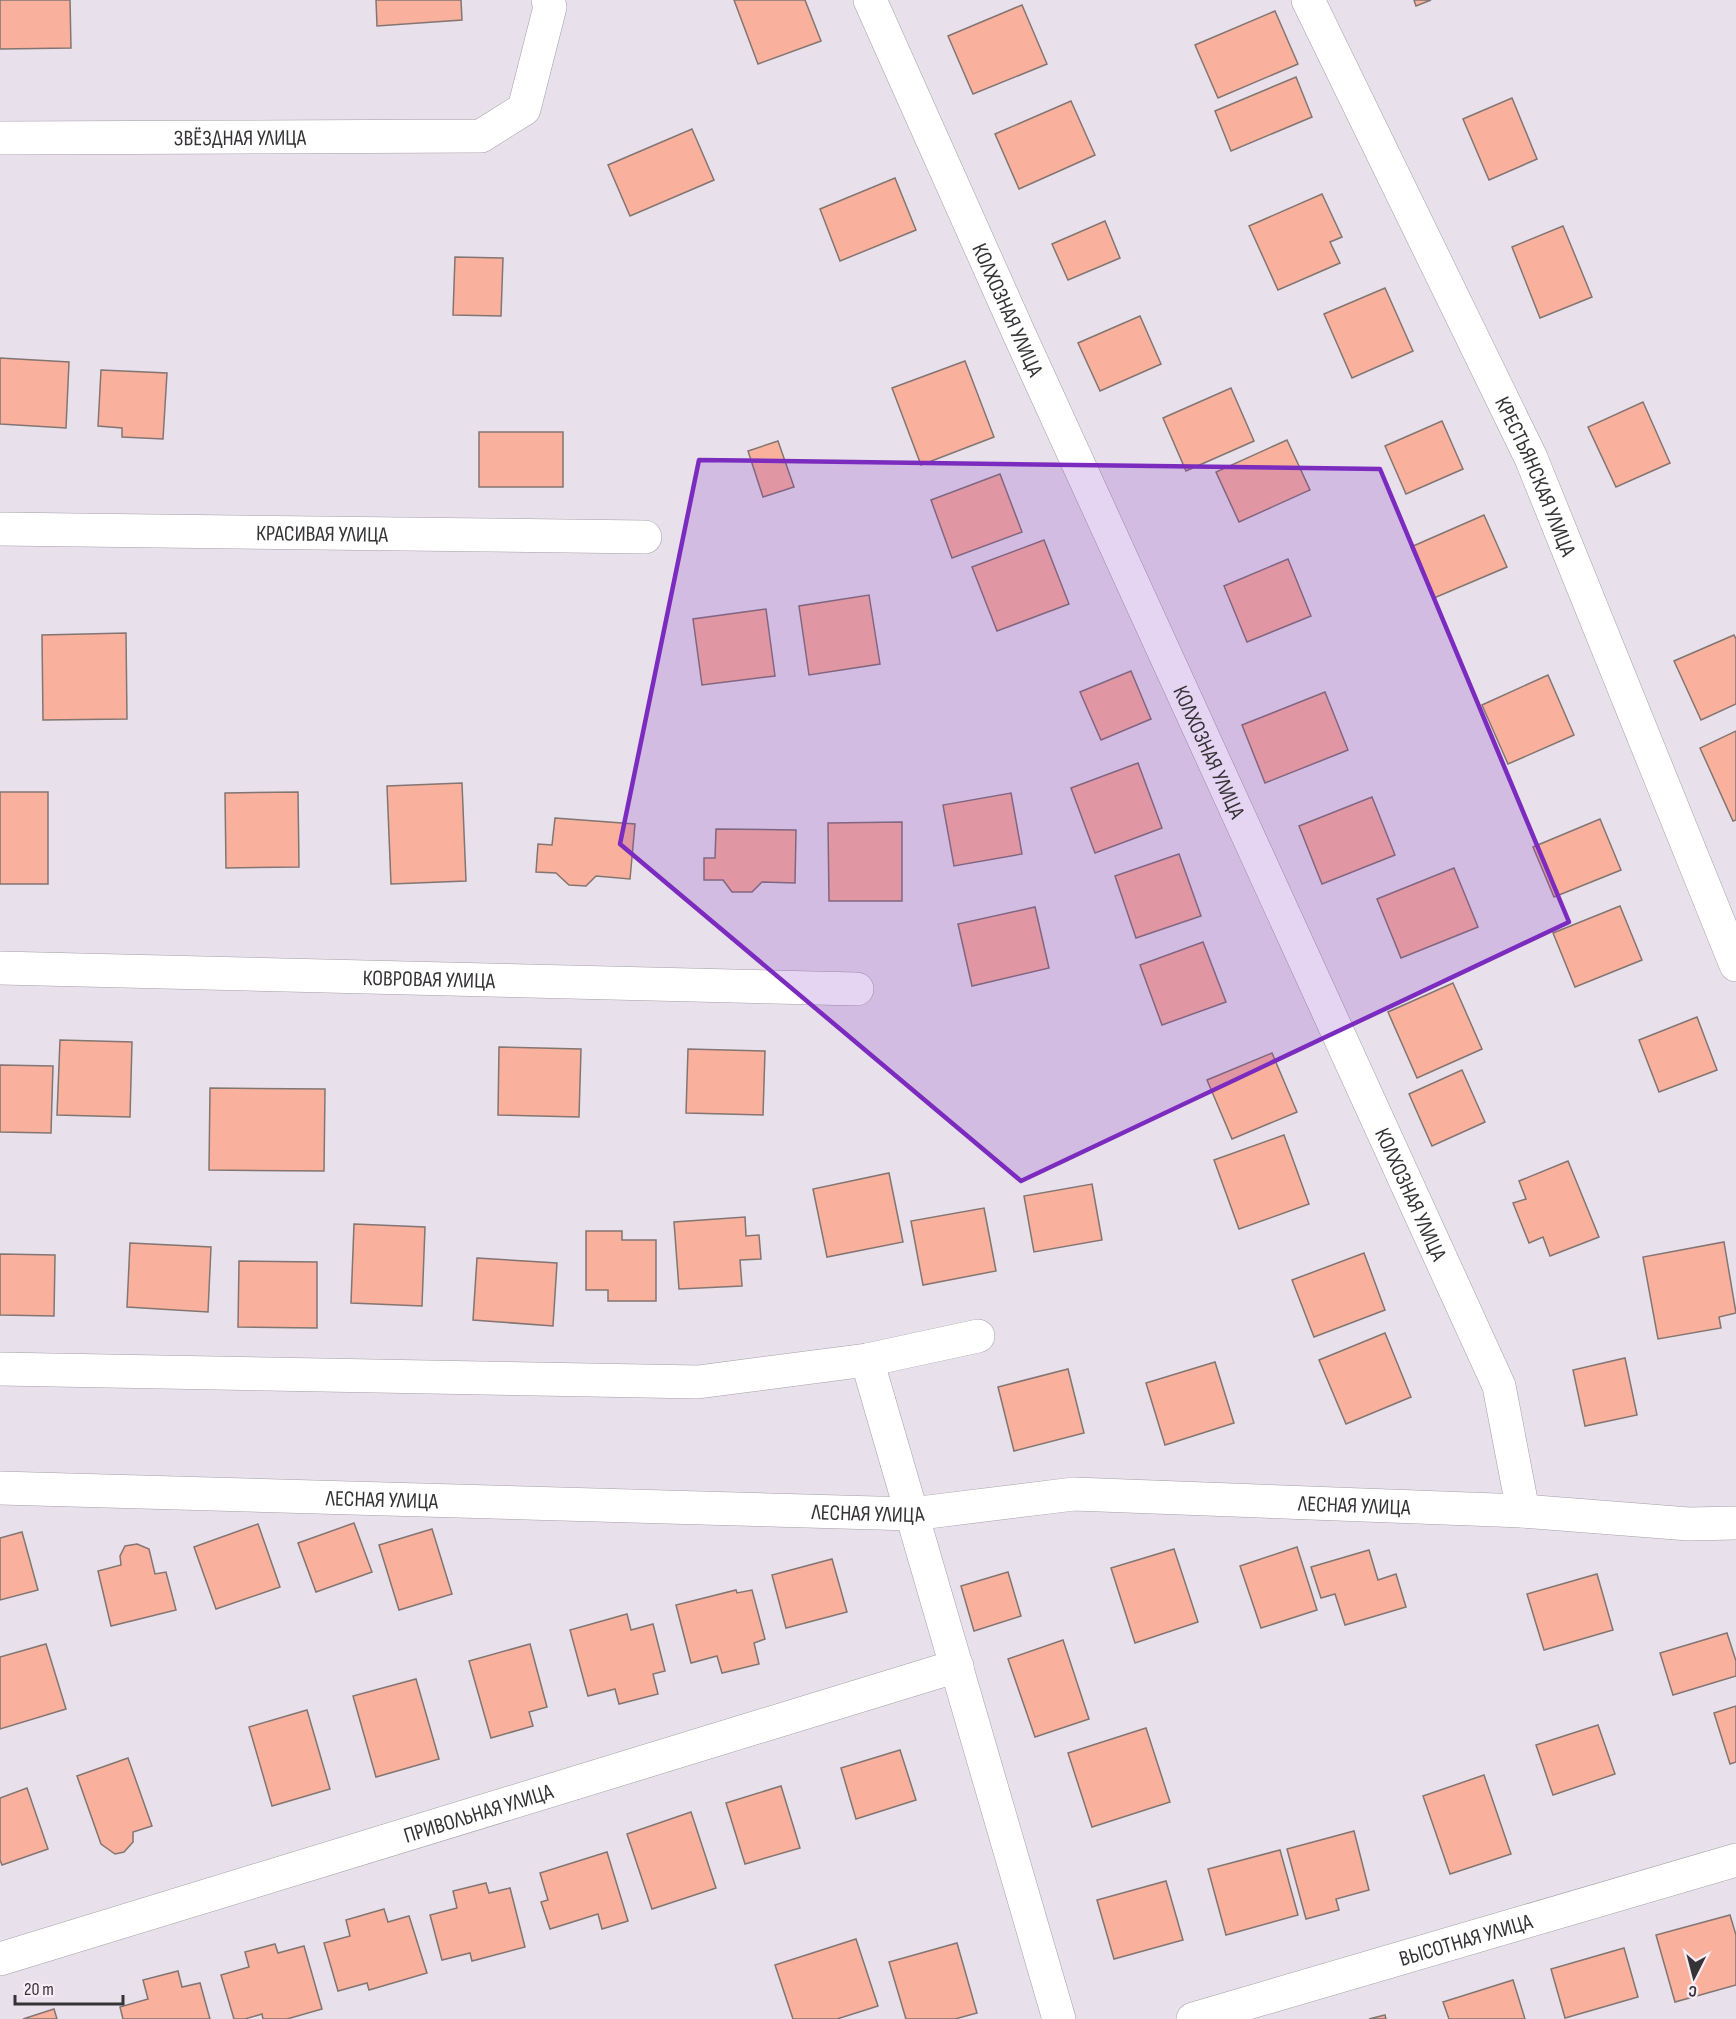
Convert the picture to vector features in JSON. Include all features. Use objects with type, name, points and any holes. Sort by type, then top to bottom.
[{"type":"street","name":"ЗВЁЗДНАЯ УЛИЦА","points":[[0,138],[481,136],[524,109],[550,7],[548,0]]},
{"type":"street","name":"КОЛХОЗНАЯ УЛИЦА","points":[[870,0],[1024,347],[1499,1386],[1523,1511]]},
{"type":"street","name":"КРЕСТЬЯНСКАЯ УЛИЦА","points":[[1308,0],[1531,458],[1736,965]]},
{"type":"street","name":"КРАСИВАЯ УЛИЦА","points":[[0,529],[645,537]]},
{"type":"street","name":"КОВРОВАЯ УЛИЦА","points":[[0,968],[857,989]]},
{"type":"street","points":[[0,1369],[698,1382],[867,1360],[978,1336]]},
{"type":"street","points":[[867,1360],[1059,2019]]},
{"type":"street","name":"ЛЕСНАЯ УЛИЦА","points":[[0,1488],[912,1514],[1074,1494],[1523,1511],[1689,1524],[1736,1523]]},
{"type":"street","name":"ПРИВОЛЬНАЯ УЛИЦА","points":[[0,1959],[957,1666]]},
{"type":"street","name":"ВЫСОТНАЯ УЛИЦА","points":[[1193,2019],[1736,1860]]},
{"type":"highlighted area","points":[[699,460],[1380,469],[1569,922],[1021,1181],[620,844]]},
{"type":"building","points":[[0,0],[70,0],[71,48],[0,49]]},
{"type":"building","points":[[376,0],[461,0],[462,20],[377,26]]},
{"type":"building","points":[[734,0],[805,0],[821,41],[758,64]]},
{"type":"building","points":[[1414,0],[1431,0],[1416,6]]},
{"type":"building","points":[[1022,5],[1047,64],[973,94],[948,36]]},
{"type":"building","points":[[1275,11],[1298,64],[1218,98],[1195,45]]},
{"type":"building","points":[[1296,77],[1312,117],[1231,151],[1215,111]]},
{"type":"building","points":[[1512,98],[1537,159],[1489,180],[1463,119]]},
{"type":"building","points":[[1071,101],[1095,155],[1019,189],[995,134]]},
{"type":"building","points":[[692,129],[714,180],[630,216],[608,165]]},
{"type":"building","points":[[895,178],[916,230],[840,261],[820,209]]},
{"type":"building","points":[[1322,194],[1342,237],[1330,242],[1340,263],[1278,290],[1249,226]]},
{"type":"building","points":[[1105,221],[1120,258],[1068,280],[1052,244]]},
{"type":"building","points":[[1563,226],[1592,297],[1540,318],[1512,247]]},
{"type":"building","points":[[455,257],[503,258],[501,316],[453,315]]},
{"type":"building","points":[[1385,288],[1413,351],[1352,378],[1324,314]]},
{"type":"building","points":[[1140,316],[1161,364],[1100,391],[1078,343]]},
{"type":"building","points":[[0,358],[69,362],[66,428],[0,424]]},
{"type":"building","points":[[965,361],[994,437],[921,465],[892,388]]},
{"type":"building","points":[[101,370],[167,373],[163,439],[122,437],[122,428],[98,426]]},
{"type":"building","points":[[1231,388],[1254,441],[1186,471],[1163,418]]},
{"type":"building","points":[[1643,402],[1670,463],[1616,487],[1588,427]]},
{"type":"building","points":[[1442,421],[1463,469],[1406,494],[1385,446]]},
{"type":"building","points":[[479,432],[563,432],[563,487],[479,487]]},
{"type":"building","points":[[1287,440],[1310,490],[1239,522],[1216,472]]},
{"type":"building","points":[[778,441],[794,487],[763,497],[748,451]]},
{"type":"building","points":[[1000,474],[1022,532],[952,558],[931,500]]},
{"type":"building","points":[[1484,515],[1507,567],[1434,598],[1411,547]]},
{"type":"building","points":[[1044,540],[1069,604],[997,631],[972,567]]},
{"type":"building","points":[[1288,559],[1311,616],[1247,642],[1224,586]]},
{"type":"building","points":[[869,595],[880,664],[809,675],[799,606]]},
{"type":"building","points":[[766,609],[775,676],[702,685],[693,619]]},
{"type":"building","points":[[126,633],[127,719],[43,720],[42,635]]},
{"type":"building","points":[[1734,635],[1736,639],[1736,704],[1701,720],[1674,661]]},
{"type":"building","points":[[1131,671],[1151,719],[1101,740],[1080,692]]},
{"type":"building","points":[[1548,675],[1574,735],[1508,764],[1482,705]]},
{"type":"building","points":[[1325,692],[1348,750],[1265,783],[1242,725]]},
{"type":"building","points":[[1736,731],[1736,820],[1733,821],[1700,748]]},
{"type":"building","points":[[1138,763],[1162,828],[1095,853],[1071,788]]},
{"type":"building","points":[[462,783],[466,881],[391,884],[387,786]]},
{"type":"building","points":[[0,792],[48,792],[48,884],[0,884]]},
{"type":"building","points":[[298,792],[299,867],[226,868],[225,793]]},
{"type":"building","points":[[1011,793],[1022,854],[954,866],[943,805]]},
{"type":"building","points":[[1372,797],[1395,855],[1322,884],[1299,826]]},
{"type":"building","points":[[555,818],[635,824],[630,879],[596,876],[586,886],[569,885],[556,873],[536,872],[538,844],[552,845]]},
{"type":"building","points":[[1600,819],[1621,870],[1554,897],[1533,847]]},
{"type":"building","points":[[902,822],[902,901],[829,901],[828,823]]},
{"type":"building","points":[[716,829],[796,830],[795,883],[762,882],[752,892],[732,892],[723,880],[704,880],[704,858],[715,858]]},
{"type":"building","points":[[1179,854],[1201,916],[1136,938],[1115,876]]},
{"type":"building","points":[[1454,868],[1478,927],[1401,958],[1377,899]]},
{"type":"building","points":[[1620,906],[1642,960],[1575,987],[1553,933]]},
{"type":"building","points":[[1035,907],[1049,968],[972,986],[958,924]]},
{"type":"building","points":[[1203,942],[1226,1002],[1162,1025],[1140,965]]},
{"type":"building","points":[[1453,983],[1482,1049],[1417,1078],[1388,1012]]},
{"type":"building","points":[[1697,1017],[1717,1070],[1659,1092],[1639,1040]]},
{"type":"building","points":[[60,1040],[132,1042],[130,1117],[57,1115]]},
{"type":"building","points":[[499,1047],[581,1049],[579,1117],[498,1115]]},
{"type":"building","points":[[688,1049],[765,1051],[763,1115],[686,1113]]},
{"type":"building","points":[[1272,1053],[1297,1112],[1232,1139],[1207,1080]]},
{"type":"building","points":[[0,1065],[53,1066],[51,1133],[0,1132]]},
{"type":"building","points":[[1462,1070],[1485,1122],[1432,1146],[1409,1094]]},
{"type":"building","points":[[210,1088],[325,1089],[324,1171],[209,1170]]},
{"type":"building","points":[[1284,1135],[1309,1204],[1239,1229],[1214,1160]]},
{"type":"building","points":[[1568,1161],[1599,1237],[1550,1256],[1543,1237],[1529,1243],[1513,1203],[1526,1199],[1519,1181]]},
{"type":"building","points":[[889,1173],[903,1242],[827,1257],[813,1189]]},
{"type":"building","points":[[1092,1184],[1102,1240],[1034,1252],[1024,1196]]},
{"type":"building","points":[[984,1208],[996,1271],[923,1285],[911,1221]]},
{"type":"building","points":[[745,1217],[746,1236],[759,1235],[761,1259],[740,1260],[742,1286],[679,1289],[674,1222]]},
{"type":"building","points":[[354,1224],[425,1227],[422,1306],[351,1303]]},
{"type":"building","points":[[586,1231],[622,1231],[622,1240],[656,1240],[656,1301],[608,1301],[608,1290],[586,1290]]},
{"type":"building","points":[[1724,1242],[1736,1313],[1719,1317],[1721,1328],[1658,1339],[1643,1257]]},
{"type":"building","points":[[130,1243],[211,1247],[208,1312],[127,1307]]},
{"type":"building","points":[[1364,1253],[1385,1310],[1314,1337],[1292,1280]]},
{"type":"building","points":[[0,1254],[55,1255],[54,1316],[0,1315]]},
{"type":"building","points":[[477,1258],[557,1263],[553,1326],[473,1320]]},
{"type":"building","points":[[239,1261],[317,1262],[317,1328],[238,1327]]},
{"type":"building","points":[[1385,1333],[1411,1397],[1346,1424],[1319,1360]]},
{"type":"building","points":[[1625,1358],[1637,1415],[1585,1426],[1573,1370]]},
{"type":"building","points":[[1215,1362],[1234,1423],[1165,1445],[1146,1383]]},
{"type":"building","points":[[1068,1369],[1084,1433],[1014,1451],[998,1387]]},
{"type":"building","points":[[354,1523],[372,1572],[316,1592],[298,1543]]},
{"type":"building","points":[[258,1524],[280,1587],[216,1609],[194,1547]]},
{"type":"building","points":[[432,1529],[452,1594],[399,1610],[379,1545]]},
{"type":"building","points":[[22,1532],[38,1590],[0,1600],[0,1538]]},
{"type":"building","points":[[137,1544],[149,1549],[155,1574],[166,1572],[176,1610],[111,1626],[98,1571],[121,1565],[120,1556],[125,1546]]},
{"type":"building","points":[[1297,1547],[1317,1610],[1261,1628],[1240,1566]]},
{"type":"building","points":[[1174,1549],[1198,1622],[1135,1643],[1111,1568]]},
{"type":"building","points":[[1369,1550],[1378,1580],[1396,1574],[1406,1607],[1345,1625],[1335,1594],[1321,1598],[1311,1567]]},
{"type":"building","points":[[832,1559],[847,1612],[786,1628],[772,1575]]},
{"type":"building","points":[[1008,1572],[1021,1616],[974,1631],[961,1586]]},
{"type":"building","points":[[1597,1574],[1613,1630],[1544,1650],[1527,1594]]},
{"type":"building","points":[[736,1590],[737,1593],[752,1590],[765,1639],[754,1643],[759,1664],[722,1673],[717,1656],[691,1663],[676,1605]]},
{"type":"building","points":[[627,1614],[631,1630],[653,1624],[665,1671],[653,1674],[658,1694],[619,1704],[615,1689],[588,1696],[570,1630]]},
{"type":"building","points":[[1727,1633],[1736,1661],[1736,1676],[1673,1695],[1660,1653]]},
{"type":"building","points":[[1063,1640],[1089,1719],[1035,1737],[1008,1659]]},
{"type":"building","points":[[46,1644],[66,1709],[0,1729],[0,1657]]},
{"type":"building","points":[[530,1644],[547,1707],[529,1712],[533,1726],[491,1738],[469,1661]]},
{"type":"building","points":[[416,1679],[439,1759],[376,1777],[353,1696]]},
{"type":"building","points":[[1736,1706],[1736,1762],[1730,1764],[1714,1713]]},
{"type":"building","points":[[307,1710],[330,1789],[272,1806],[249,1727]]},
{"type":"building","points":[[1598,1725],[1615,1774],[1553,1795],[1536,1745]]},
{"type":"building","points":[[1146,1728],[1170,1802],[1092,1827],[1068,1753]]},
{"type":"building","points":[[900,1750],[916,1800],[856,1819],[841,1768]]},
{"type":"building","points":[[128,1758],[152,1826],[133,1832],[133,1842],[124,1852],[115,1854],[101,1844],[77,1776]]},
{"type":"building","points":[[1484,1775],[1511,1854],[1450,1874],[1423,1796]]},
{"type":"building","points":[[781,1786],[800,1848],[745,1864],[726,1803]]},
{"type":"building","points":[[27,1788],[48,1849],[2,1865],[0,1860],[0,1798]]},
{"type":"building","points":[[691,1812],[716,1888],[652,1909],[627,1834]]},
{"type":"building","points":[[1354,1831],[1369,1890],[1336,1899],[1339,1910],[1306,1919],[1287,1849]]},
{"type":"building","points":[[1280,1850],[1298,1915],[1226,1935],[1208,1869]]},
{"type":"building","points":[[607,1852],[628,1921],[602,1929],[598,1914],[550,1929],[541,1902],[548,1900],[540,1873]]},
{"type":"building","points":[[1166,1881],[1183,1940],[1114,1959],[1097,1900]]},
{"type":"building","points":[[486,1883],[489,1893],[510,1888],[525,1947],[472,1961],[470,1953],[442,1960],[430,1915],[457,1908],[453,1891]]},
{"type":"building","points":[[384,1909],[388,1922],[409,1916],[427,1973],[369,1990],[367,1983],[338,1991],[324,1943],[350,1936],[346,1920]]},
{"type":"building","points":[[1730,1915],[1736,1935],[1736,1985],[1675,2002],[1656,1935]]},
{"type":"building","points":[[856,1939],[878,2006],[837,2019],[793,2019],[775,1965]]},
{"type":"building","points":[[957,1943],[977,2013],[955,2019],[906,2019],[889,1962]]},
{"type":"building","points":[[275,1944],[278,1953],[304,1946],[322,2009],[287,2019],[263,2019],[262,2014],[245,2019],[234,2019],[221,1975],[249,1967],[245,1952]]},
{"type":"building","points":[[1624,1948],[1638,1997],[1565,2018],[1551,1969]]},
{"type":"building","points":[[178,1971],[182,1987],[200,1983],[210,2019],[123,2019],[120,2007],[148,1999],[143,1980]]},
{"type":"building","points":[[1513,1980],[1525,2019],[1449,2019],[1443,2002]]},
{"type":"building","points":[[54,2009],[57,2019],[23,2019]]},
{"type":"building","points":[[1385,2015],[1386,2019],[1369,2019]]}]
